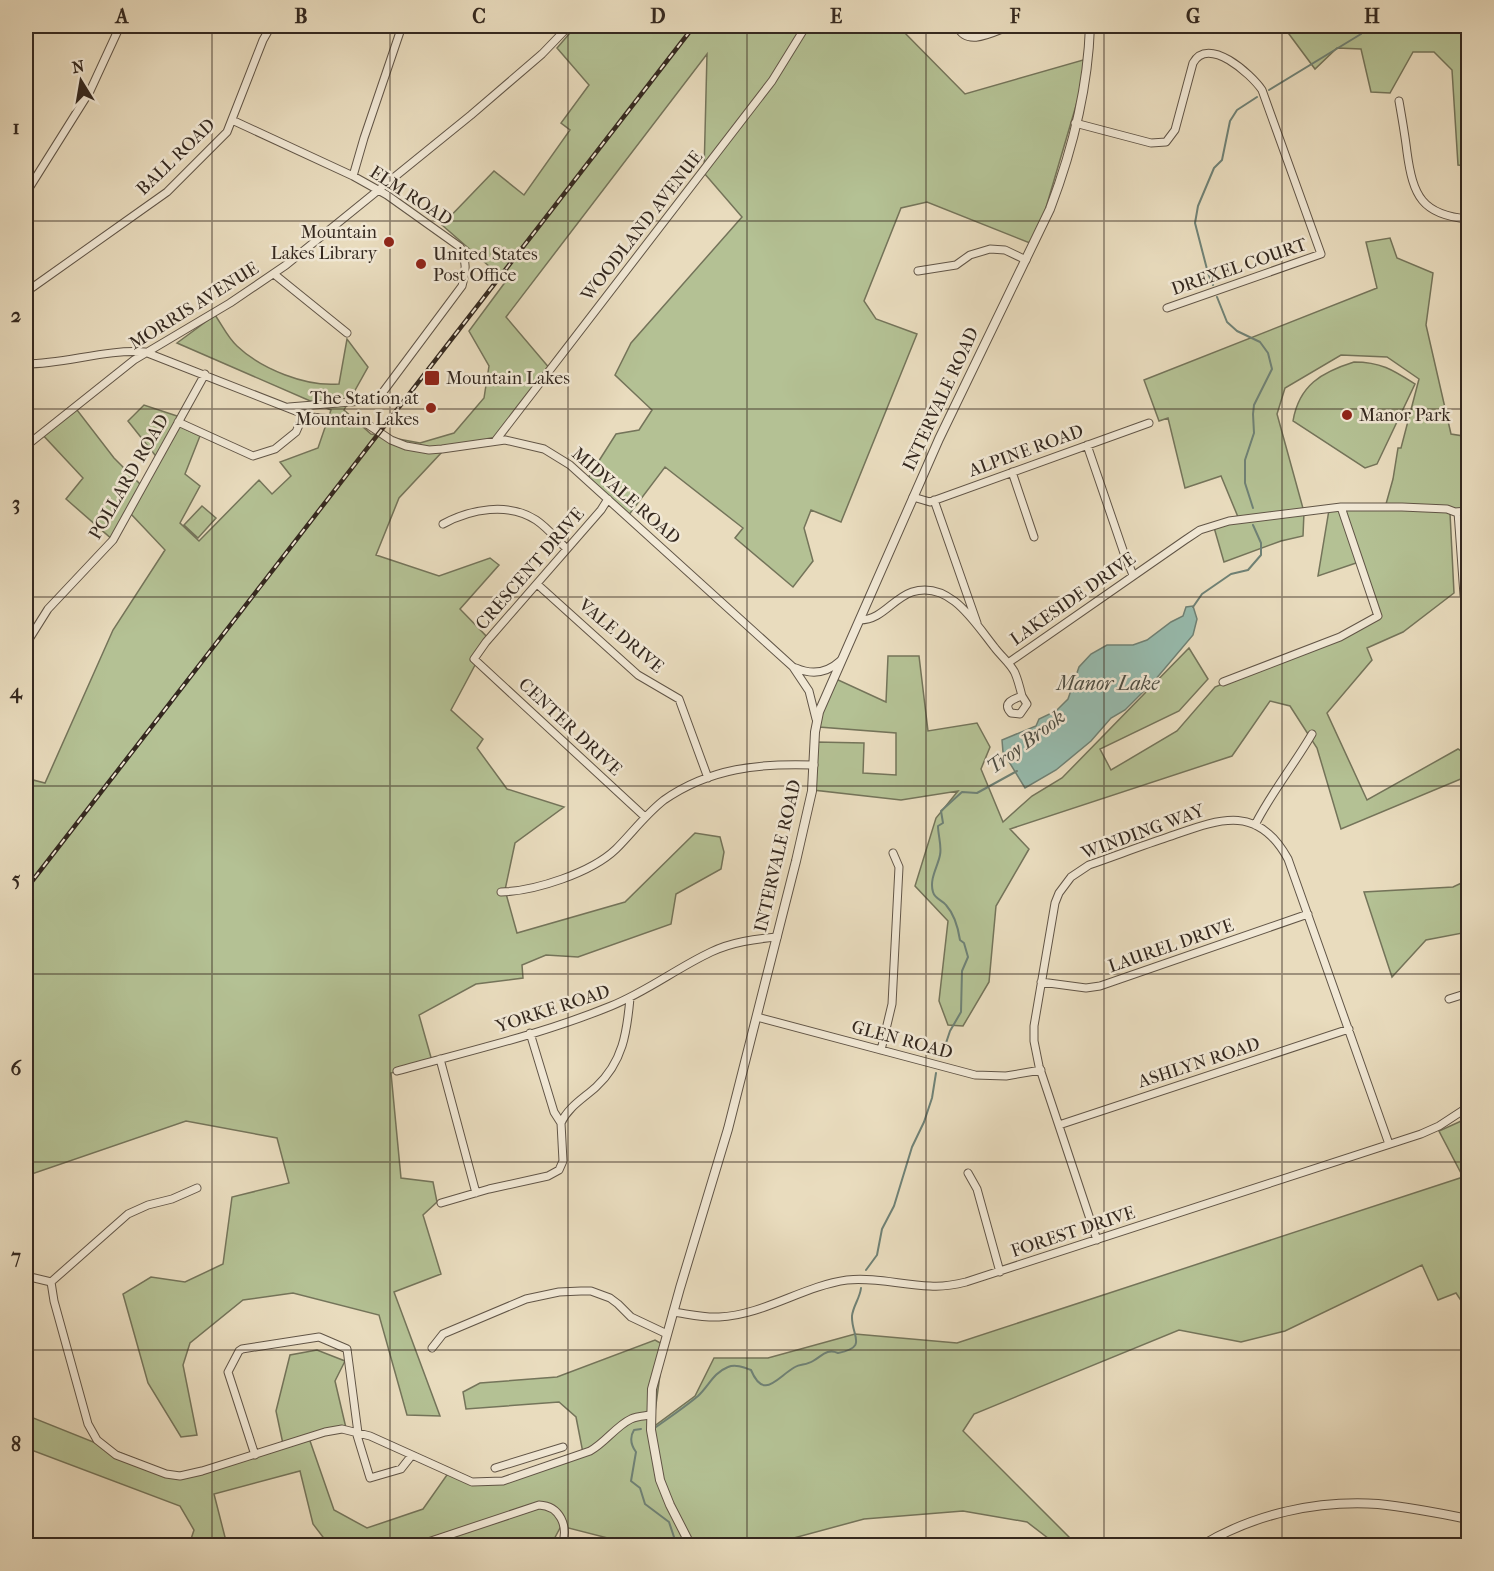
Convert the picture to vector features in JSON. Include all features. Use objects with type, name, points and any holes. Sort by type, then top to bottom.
[{"type":"street","points":[[26,193],[90,92],[120,26]]},
{"type":"street","name":"BALL ROAD","points":[[26,292],[167,192],[227,132],[263,40],[271,26]]},
{"type":"street","points":[[353,176],[402,26]]},
{"type":"street","name":"MORRIS AVENUE","points":[[26,446],[71,408],[147,352],[274,274],[471,115],[533,62],[569,26]]},
{"type":"street","name":"WOODLAND AVENUE","points":[[496,440],[772,81],[806,26]]},
{"type":"street","points":[[957,26],[964,35],[972,38],[1010,26]]},
{"type":"street","name":"INTERVALE ROAD","points":[[691,1545],[660,1480],[650,1415],[652,1389],[728,1129],[757,1017],[808,811],[812,791],[815,732],[825,696],[913,497],[1050,209],[1059,184],[1087,77],[1090,26]]},
{"type":"street","name":"DREXEL COURT","points":[[1076,123],[1161,144],[1173,135],[1195,59],[1204,54],[1214,54],[1237,64],[1254,78],[1266,99],[1321,254],[1167,308]]},
{"type":"street","points":[[1399,101],[1412,182],[1418,196],[1424,204],[1441,215],[1468,219]]},
{"type":"street","name":"ELM ROAD","points":[[232,120],[353,176],[377,190],[460,247],[465,258],[466,273],[462,286],[387,389],[376,398],[288,407]]},
{"type":"street","points":[[918,271],[956,265],[970,255],[990,249],[1005,250],[1026,260]]},
{"type":"street","points":[[274,274],[347,333]]},
{"type":"street","name":"MIDVALE ROAD","points":[[26,364],[128,351],[147,352],[304,414],[317,418],[364,423],[396,443],[417,448],[442,449],[496,440],[530,444],[553,453],[570,465],[793,667],[805,682],[813,701],[816,715],[815,732]]},
{"type":"street","name":"POLLARD ROAD","points":[[26,644],[48,609],[113,540],[205,374]]},
{"type":"street","points":[[178,422],[253,456],[275,449],[289,438],[296,432],[304,414]]},
{"type":"street","name":"ALPINE ROAD","points":[[913,497],[930,502],[1149,423]]},
{"type":"street","points":[[1087,445],[1133,575]]},
{"type":"street","points":[[1012,472],[1034,537]]},
{"type":"street","name":"CRESCENT DRIVE","points":[[475,659],[486,642],[601,510],[608,499]]},
{"type":"street","points":[[934,500],[979,628]]},
{"type":"street","points":[[1223,682],[1340,637],[1378,616],[1341,507]]},
{"type":"street","name":"LAKESIDE DRIVE","points":[[860,620],[868,620],[879,615],[913,592],[937,591],[951,599],[1008,663],[1200,530],[1214,525],[1239,519],[1341,507],[1402,507],[1468,511]]},
{"type":"street","points":[[443,524],[472,511],[502,510],[519,513],[536,520],[567,549]]},
{"type":"street","points":[[1458,512],[1464,595],[1468,604]]},
{"type":"street","name":"VALE DRIVE","points":[[537,584],[638,675],[679,699],[708,778]]},
{"type":"street","points":[[793,667],[807,673],[816,672],[832,668],[843,658]]},
{"type":"street","name":"CENTER DRIVE","points":[[475,659],[645,817]]},
{"type":"street","points":[[1008,663],[1014,671],[1022,696]]},
{"type":"street","points":[[1312,734],[1295,763],[1268,800],[1255,825],[1270,835],[1283,850],[1308,914],[1389,1144]]},
{"type":"street","points":[[501,892],[518,891],[556,880],[602,860],[645,817],[678,792],[708,778],[760,765],[814,765]]},
{"type":"street","name":"WINDING WAY","points":[[1097,1240],[1041,1070],[1034,1041],[1034,1026],[1055,903],[1065,885],[1089,865],[1212,821],[1238,820],[1255,825]]},
{"type":"street","points":[[881,1050],[891,1004],[899,867],[892,853]]},
{"type":"street","name":"LAUREL DRIVE","points":[[1041,982],[1086,988],[1100,986],[1308,914]]},
{"type":"street","name":"YORKE ROAD","points":[[397,1071],[596,1013],[630,998],[710,952],[728,945],[777,936]]},
{"type":"street","points":[[1449,999],[1468,993]]},
{"type":"street","points":[[561,1123],[567,1112],[607,1075],[619,1057],[627,1029],[630,998]]},
{"type":"street","name":"GLEN ROAD","points":[[757,1017],[983,1076],[1006,1076],[1041,1070]]},
{"type":"street","name":"ASHLYN ROAD","points":[[1059,1125],[1348,1029]]},
{"type":"street","points":[[441,1203],[548,1176],[559,1170],[563,1162],[561,1123],[554,1112],[530,1034]]},
{"type":"street","points":[[440,1059],[476,1193]]},
{"type":"street","name":"FOREST DRIVE","points":[[673,1312],[704,1317],[750,1312],[842,1281],[867,1280],[936,1286],[966,1282],[1389,1144],[1439,1126],[1468,1107]]},
{"type":"street","points":[[968,1173],[977,1190],[1000,1272]]},
{"type":"street","points":[[51,1282],[128,1214],[197,1188]]},
{"type":"street","points":[[26,1276],[51,1282]]},
{"type":"street","points":[[51,1282],[54,1301],[92,1433],[116,1455],[166,1474],[180,1476],[335,1430],[357,1432],[472,1482],[503,1481],[590,1451],[598,1447],[626,1422],[635,1417],[650,1415]]},
{"type":"street","points":[[432,1348],[443,1334],[526,1299],[559,1292],[591,1292],[610,1298],[631,1317],[667,1334]]},
{"type":"street","points":[[255,1455],[228,1372],[242,1349],[319,1337],[347,1349],[357,1432],[370,1478],[401,1469],[412,1455]]},
{"type":"street","points":[[495,1468],[563,1447]]},
{"type":"street","points":[[519,1462],[523,1474]]},
{"type":"street","points":[[1201,1545],[1254,1521],[1320,1506],[1378,1504],[1468,1518]]},
{"type":"street","points":[[416,1545],[538,1505],[553,1509],[560,1516],[565,1530],[562,1545]]},
{"type":"green space","points":[[576,26],[647,26],[652,29],[655,26],[898,26],[965,94],[1090,58],[1035,245],[927,202],[901,208],[864,301],[876,319],[917,334],[841,522],[811,510],[804,528],[813,561],[793,587],[735,538],[743,528],[665,467],[628,516],[588,478],[616,434],[639,430],[652,410],[615,375],[631,343],[742,217],[704,173],[707,54],[506,317],[551,370],[499,439],[443,451],[399,498],[376,555],[439,576],[490,558],[499,565],[460,609],[489,639],[451,710],[483,739],[477,748],[507,789],[564,807],[515,843],[505,890],[517,933],[625,902],[695,833],[720,837],[724,852],[721,869],[676,894],[671,924],[578,957],[546,955],[522,965],[523,978],[476,984],[419,1015],[432,1061],[391,1073],[401,1178],[433,1182],[437,1202],[423,1215],[441,1274],[394,1292],[440,1416],[407,1415],[379,1315],[293,1293],[243,1300],[190,1343],[183,1365],[197,1435],[181,1437],[148,1383],[123,1294],[151,1277],[185,1282],[223,1264],[232,1197],[289,1183],[277,1138],[186,1121],[26,1176],[26,795],[33,780],[45,783],[113,630],[165,550],[130,513],[113,540],[66,499],[83,478],[41,433],[74,406],[114,458],[144,488],[159,460],[128,421],[144,405],[183,418],[179,426],[200,436],[185,474],[200,486],[180,523],[199,541],[259,480],[272,494],[291,476],[280,462],[318,448],[331,410],[177,343],[215,315],[237,346],[258,362],[285,375],[313,383],[339,384],[347,339],[368,367],[344,410],[371,434],[420,443],[454,433],[484,398],[489,366],[469,331],[506,281],[442,225],[494,171],[524,195],[570,130],[561,123],[589,85],[557,48]]},
{"type":"green space","points":[[1270,26],[1468,26],[1468,166],[1458,165],[1452,70],[1434,52],[1413,52],[1390,93],[1371,92],[1361,49],[1337,48],[1315,69],[1286,30]]},
{"type":"green space","points":[[1390,238],[1397,258],[1433,273],[1426,325],[1451,434],[1463,436],[1468,512],[1450,513],[1454,593],[1403,632],[1367,648],[1372,660],[1327,713],[1367,800],[1458,749],[1468,756],[1468,776],[1341,829],[1317,748],[1290,706],[1270,701],[1232,756],[1010,829],[1029,849],[996,906],[989,982],[963,1026],[948,1025],[939,1001],[948,921],[915,886],[936,818],[958,791],[901,800],[813,790],[816,742],[864,743],[863,773],[896,775],[896,733],[819,727],[821,714],[834,678],[886,702],[888,656],[919,656],[928,731],[977,723],[990,747],[981,769],[1003,822],[1032,796],[1062,778],[1189,648],[1208,679],[1179,711],[1100,749],[1111,770],[1177,731],[1215,687],[1375,619],[1359,562],[1318,576],[1329,510],[1390,506],[1386,504],[1398,448],[1401,448],[1419,379],[1387,357],[1341,355],[1285,388],[1277,414],[1304,512],[1303,536],[1281,541],[1224,562],[1213,524],[1238,517],[1221,476],[1185,488],[1168,418],[1159,421],[1144,380],[1377,288],[1366,242]]},
{"type":"green space","name":"Manor Park","points":[[1354,362],[1372,363],[1386,368],[1415,384],[1377,464],[1365,468],[1293,421],[1306,389],[1332,370]]},
{"type":"green space","points":[[202,506],[216,518],[198,538],[184,525]]},
{"type":"green space","points":[[1468,880],[1468,932],[1426,940],[1392,977],[1364,892],[1453,887]]},
{"type":"green space","points":[[1468,1116],[1468,1311],[1456,1293],[1438,1300],[1422,1265],[1285,1331],[1241,1342],[1179,1330],[974,1414],[963,1431],[1077,1545],[1057,1545],[1027,1522],[963,1511],[864,1519],[768,1545],[635,1545],[561,1526],[551,1545],[515,1545],[513,1541],[483,1546],[329,1545],[313,1524],[300,1471],[214,1494],[227,1545],[189,1545],[194,1530],[180,1506],[26,1448],[26,1415],[178,1476],[283,1444],[276,1411],[290,1355],[317,1350],[345,1361],[335,1381],[346,1428],[309,1438],[334,1510],[367,1528],[423,1509],[449,1472],[486,1483],[583,1453],[576,1417],[559,1402],[466,1409],[463,1392],[480,1383],[557,1377],[655,1340],[664,1345],[653,1427],[695,1396],[714,1358],[768,1358],[855,1334],[957,1343],[1463,1177],[1439,1131]]},
{"type":"water","name":"Manor Lake","points":[[1193,606],[1197,619],[1193,635],[1155,680],[1125,710],[1111,718],[1091,741],[1056,770],[1025,788],[1003,752],[1002,740],[1036,726],[1039,719],[1056,711],[1068,699],[1079,667],[1091,654],[1107,645],[1133,645],[1147,640],[1183,616],[1186,607]]},
{"type":"waterway","name":"Troy Brook","points":[[1269,90],[1361,34],[1365,26]]},
{"type":"waterway","name":"Troy Brook","points":[[1213,285],[1195,223],[1198,206],[1214,168],[1222,160],[1230,121],[1237,110],[1257,97]]},
{"type":"waterway","name":"Troy Brook","points":[[1217,297],[1227,322],[1237,331],[1260,342],[1268,353],[1272,369],[1254,405],[1254,433],[1245,460],[1245,483],[1253,508]]},
{"type":"waterway","name":"Troy Brook","points":[[1193,607],[1202,594],[1231,574],[1248,570],[1261,555],[1261,543],[1253,525]]},
{"type":"waterway","name":"Troy Brook","points":[[942,1055],[950,1031],[961,1012],[962,971],[968,957],[964,943],[960,940],[954,917],[946,905],[935,896],[932,887],[940,852],[938,826],[943,823],[941,811],[962,792],[977,793],[1017,771]]},
{"type":"waterway","name":"Troy Brook","points":[[866,1270],[877,1255],[882,1229],[894,1206],[912,1147],[932,1098],[936,1073]]},
{"type":"waterway","name":"Troy Brook","points":[[656,1427],[698,1396],[715,1376],[728,1367],[736,1366],[751,1370],[756,1379],[766,1385],[777,1381],[795,1367],[811,1362],[825,1353],[831,1351],[838,1353],[853,1348],[856,1340],[852,1316],[861,1288]]},
{"type":"waterway","name":"Troy Brook","points":[[641,1429],[634,1430],[631,1439],[636,1452],[631,1481],[640,1488],[645,1504],[669,1522],[677,1546]]},
{"type":"railway","points":[[26,889],[694,26]]},
{"type":"place","name":"Mountain Lakes Library","points":[[389,242]]},
{"type":"place","name":"United States Post Office","points":[[421,264]]},
{"type":"place","name":"Mountain Lakes","points":[[432,378]]},
{"type":"place","name":"The Station at Mountain Lakes","points":[[431,408]]},
{"type":"place","name":"Manor Park","points":[[1347,415]]}]
